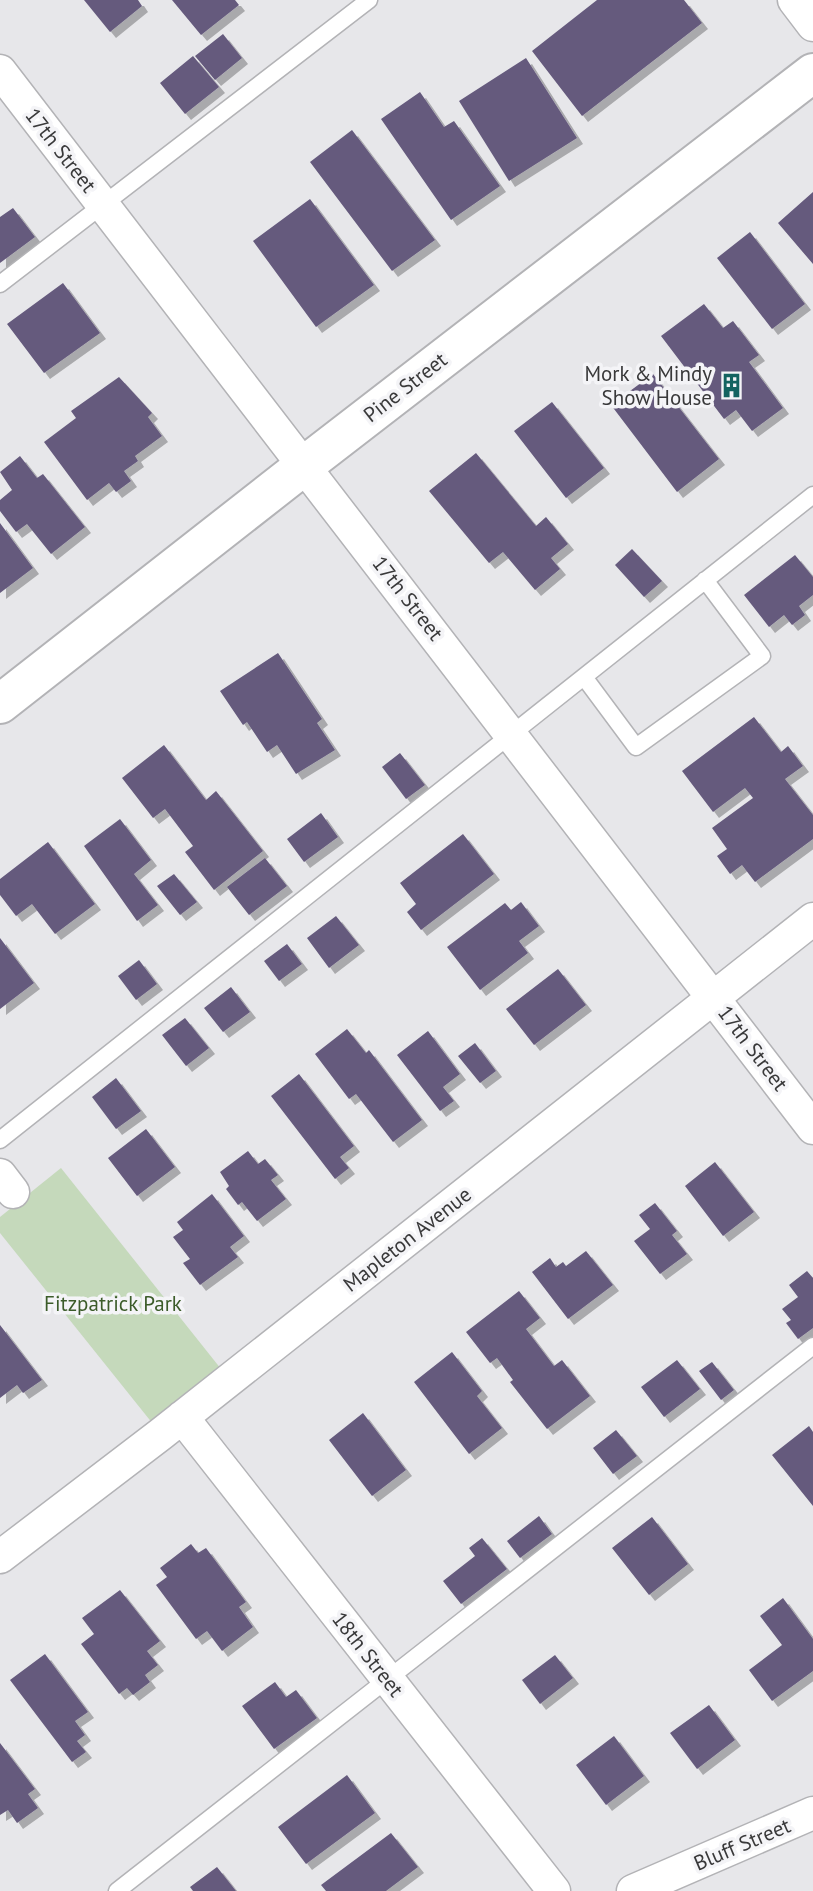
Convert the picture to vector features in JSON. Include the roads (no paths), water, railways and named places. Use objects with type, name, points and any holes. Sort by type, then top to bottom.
[{"type":"street","points":[[794,0],[813,25]]},
{"type":"street","name":"17th Street","points":[[0,71],[513,733],[813,1128]]},
{"type":"street","name":"Pine Street","points":[[0,704],[813,73]]},
{"type":"street","name":"Mapleton Avenue","points":[[0,1557],[183,1417],[813,919]]},
{"type":"street","name":"18th Street","points":[[183,1417],[554,1891]]},
{"type":"street","name":"Bluff Street","points":[[633,1891],[813,1813]]},
{"type":"lane","points":[[0,284],[369,0]]},
{"type":"lane","points":[[0,1140],[813,495]]},
{"type":"lane","points":[[584,677],[636,747],[762,656],[705,580]]},
{"type":"lane","points":[[117,1891],[813,1346]]},
{"type":"place","name":"Mork & Mindy Show House","points":[[732,385]]},
{"type":"park label","name":"Fitzpatrick Park","points":[[113,1303]]}]
